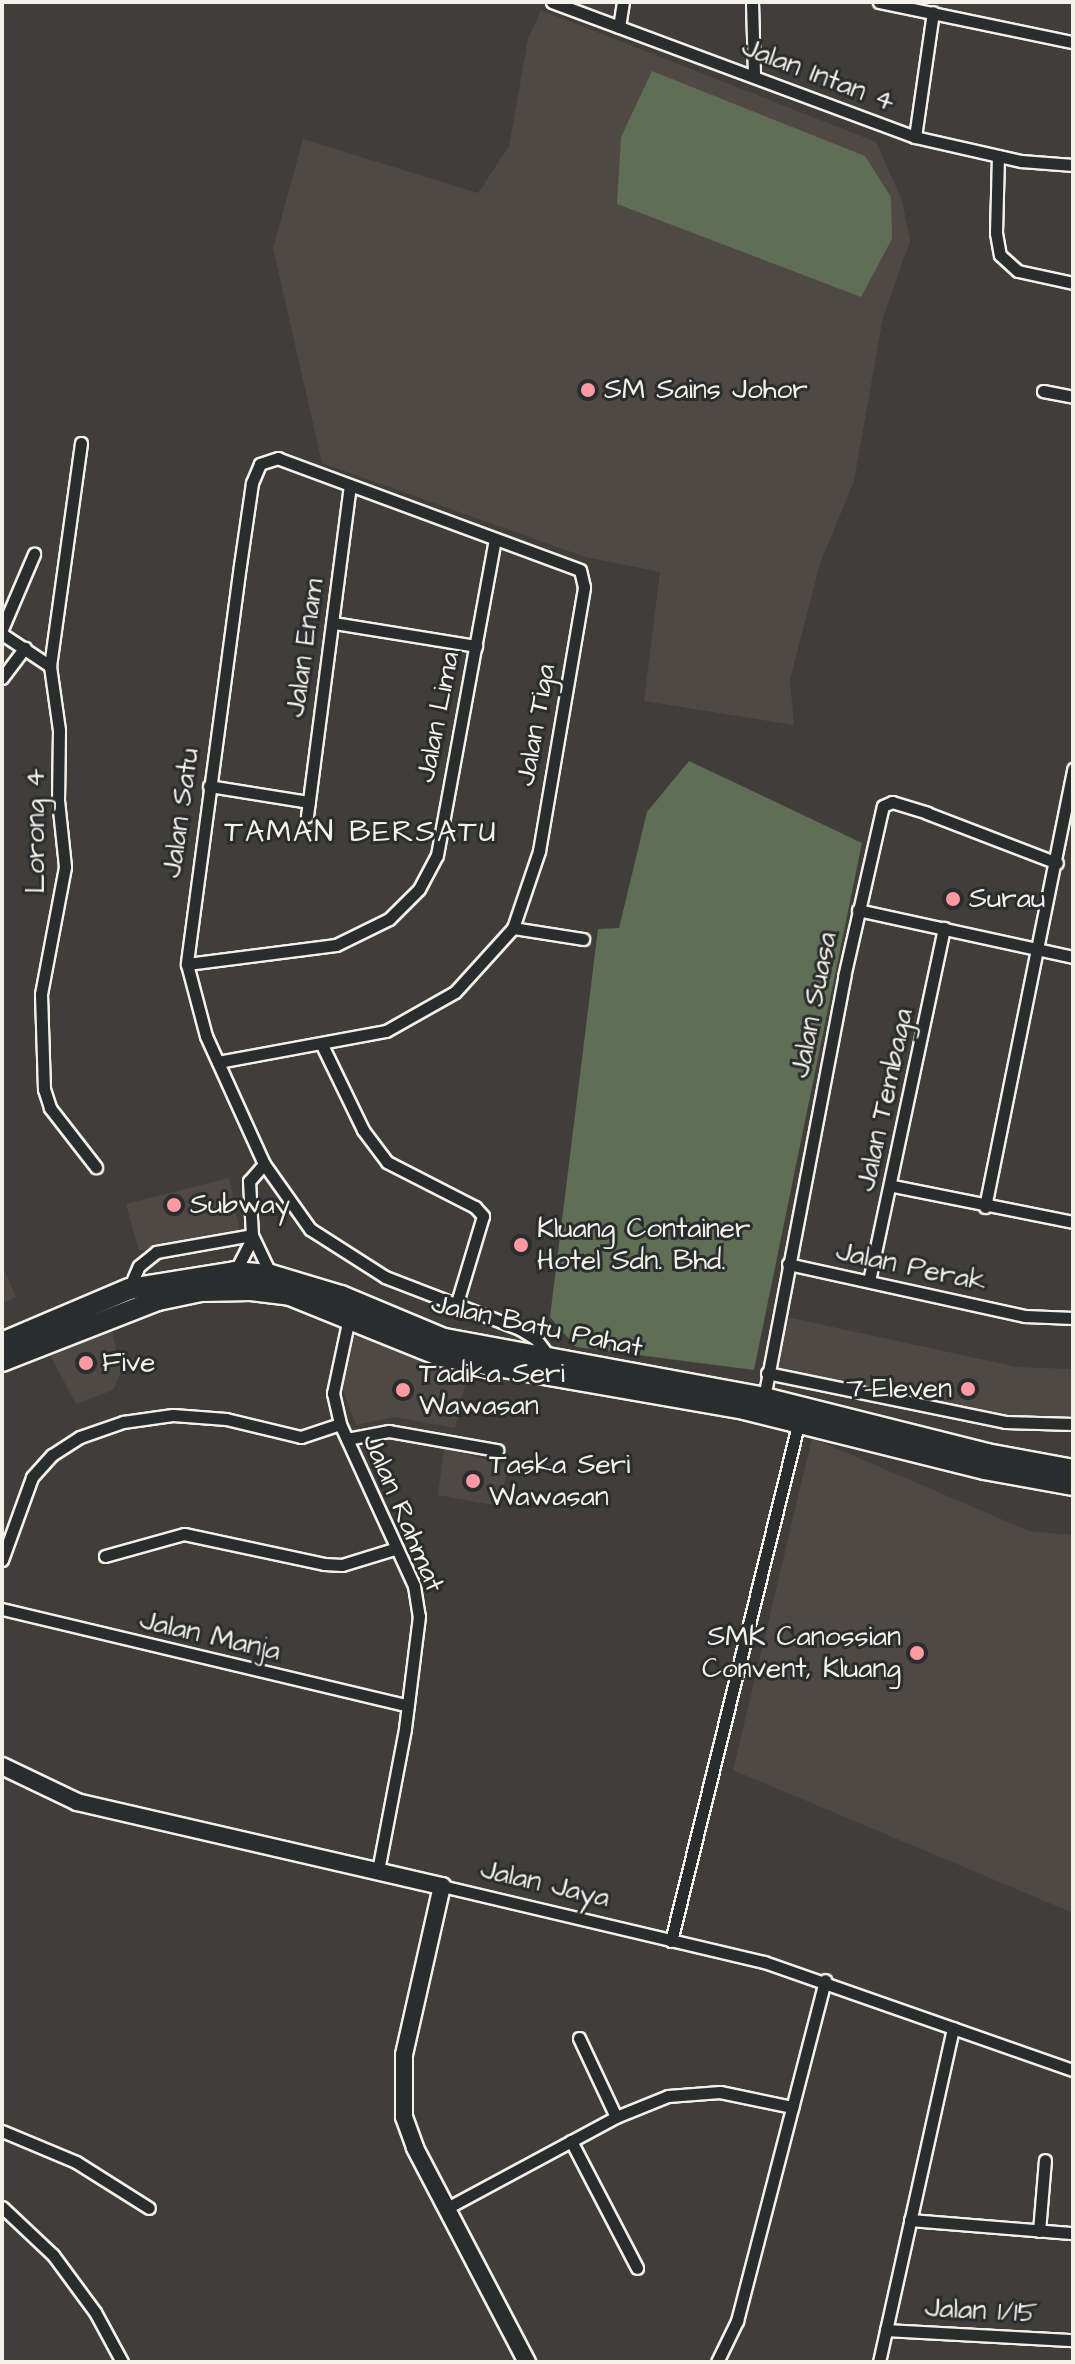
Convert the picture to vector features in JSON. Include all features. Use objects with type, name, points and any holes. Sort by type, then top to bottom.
[{"type":"highway","name":"Jalan Batu Pahat","points":[[2,1343],[129,1289],[235,1272],[271,1275],[341,1296],[444,1339],[553,1363],[764,1398],[987,1454],[1073,1470]]},
{"type":"highway","name":"Jalan Batu Pahat","points":[[2,1361],[113,1314],[201,1291],[290,1295],[441,1356],[799,1421],[984,1469],[1073,1485]]},
{"type":"street","name":"Jalan Intan 4","points":[[552,2],[915,137],[998,156],[1073,165]]},
{"type":"street","points":[[619,27],[623,2]]},
{"type":"street","points":[[752,2],[754,75]]},
{"type":"street","points":[[879,2],[1073,42]]},
{"type":"street","points":[[915,137],[933,12]]},
{"type":"street","points":[[998,156],[996,233],[1000,255],[1018,271],[1073,283]]},
{"type":"street","points":[[1043,391],[1073,397]]},
{"type":"street","name":"Lorong 4","points":[[81,443],[50,666],[60,746],[58,800],[65,867],[61,905],[41,979],[44,1089],[62,1129],[96,1167]]},
{"type":"street","name":"Jalan Satu","points":[[495,539],[275,457],[255,472],[209,786],[187,964],[199,1013],[264,1164],[310,1229],[330,1245],[385,1277],[536,1339],[553,1363]]},
{"type":"street","name":"Jalan Enam","points":[[307,816],[350,486]]},
{"type":"street","name":"Jalan Lima","points":[[187,964],[336,945],[389,919],[413,896],[437,855],[495,539]]},
{"type":"street","name":"Jalan Tiga","points":[[218,1062],[365,1038],[429,1010],[481,968],[513,928],[539,851],[585,581],[573,566],[495,539]]},
{"type":"street","points":[[34,554],[2,631],[50,666]]},
{"type":"street","points":[[334,623],[476,646]]},
{"type":"street","points":[[2,678],[25,648]]},
{"type":"street","points":[[985,1207],[1041,948],[1073,769]]},
{"type":"street","points":[[209,786],[309,802]]},
{"type":"street","name":"Jalan Suasa","points":[[764,1398],[875,825],[888,802],[1057,863]]},
{"type":"street","points":[[858,910],[1073,957]]},
{"type":"street","points":[[513,928],[583,939]]},
{"type":"street","name":"Jalan Tembaga","points":[[869,1281],[893,1186],[944,928]]},
{"type":"street","points":[[322,1045],[363,1130],[387,1162],[475,1207],[483,1216],[456,1306]]},
{"type":"street","points":[[264,1164],[249,1181],[252,1237],[271,1275]]},
{"type":"street","points":[[893,1186],[985,1207],[1073,1222]]},
{"type":"street","points":[[235,1272],[252,1237]]},
{"type":"street","points":[[129,1289],[139,1266],[156,1252],[252,1237]]},
{"type":"street","name":"Jalan Perak","points":[[788,1264],[1025,1316],[1073,1318]]},
{"type":"street","name":"Jalan Rahmat","points":[[349,1318],[333,1393],[340,1424],[394,1549],[414,1586],[419,1616],[408,1706],[378,1871]]},
{"type":"street","points":[[767,1373],[1005,1422],[1073,1424]]},
{"type":"street","points":[[2,1560],[32,1477],[80,1437],[123,1422],[173,1415],[226,1419],[301,1437],[340,1424]]},
{"type":"street","points":[[671,1941],[799,1421]]},
{"type":"street","points":[[347,1439],[398,1432],[497,1450]]},
{"type":"street","points":[[105,1556],[184,1534],[324,1564],[342,1565],[394,1549]]},
{"type":"street","name":"Jalan Manja","points":[[2,1609],[408,1706]]},
{"type":"street","name":"Jalan Jaya","points":[[2,1766],[77,1802],[442,1886],[825,1980],[1073,2070]]},
{"type":"street","points":[[442,1886],[401,2087],[415,2148],[527,2362]]},
{"type":"street","points":[[717,2362],[737,2321],[825,1980]]},
{"type":"street","points":[[879,2362],[953,2028]]},
{"type":"street","points":[[579,2038],[616,2117]]},
{"type":"street","points":[[447,2208],[616,2117],[684,2093],[720,2092],[792,2107]]},
{"type":"street","points":[[2,2131],[76,2162],[149,2208]]},
{"type":"street","points":[[571,2141],[637,2268]]},
{"type":"street","points":[[1039,2231],[1045,2160]]},
{"type":"street","points":[[2,2207],[61,2265],[122,2362]]},
{"type":"street","points":[[910,2220],[1073,2233]]},
{"type":"street","name":"Jalan 1/15","points":[[886,2330],[1073,2340]]},
{"type":"shaded area","name":"SM Sains Johor","points":[[541,10],[876,142],[902,200],[910,241],[883,317],[854,481],[820,564],[790,679],[794,725],[644,701],[660,572],[585,557],[322,463],[273,248],[303,139],[478,193],[509,146],[528,39]]},
{"type":"shaded area","points":[[229,1178],[240,1232],[139,1251],[126,1204]]},
{"type":"shaded area","points":[[2,1265],[16,1297],[2,1304]]},
{"type":"shaded area","points":[[773,1314],[1017,1367],[1073,1369],[1073,1420],[1008,1419],[764,1368]]},
{"type":"shaded area","points":[[111,1326],[121,1372],[113,1390],[76,1404],[48,1351]]},
{"type":"shaded area","name":"Tadika Seri Wawasan","points":[[359,1333],[469,1369],[455,1428],[394,1417],[356,1425],[338,1377],[349,1343]]},
{"type":"shaded area","name":"SMK Canossian Convent, Kluang","points":[[812,1438],[1029,1531],[1073,1535],[1073,1913],[733,1770]]},
{"type":"shaded area","name":"Taska Seri Wawasan","points":[[444,1448],[509,1466],[498,1506],[438,1495]]},
{"type":"green space","points":[[652,71],[865,156],[891,197],[892,239],[861,297],[617,204],[621,137]]},
{"type":"green space","points":[[689,761],[862,843],[754,1370],[576,1347],[550,1317],[598,929],[619,928],[647,812]]},
{"type":"place","name":"SM Sains Johor","points":[[588,390]]},
{"type":"place","name":"Surau","points":[[953,899]]},
{"type":"place","name":"Subway","points":[[174,1205]]},
{"type":"place","name":"Kluang Container Hotel Sdn. Bhd.","points":[[521,1245]]},
{"type":"place","name":"Five","points":[[86,1363]]},
{"type":"place","name":"7-Eleven","points":[[968,1389]]},
{"type":"place","name":"Tadika Seri Wawasan","points":[[403,1390]]},
{"type":"place","name":"Taska Seri Wawasan","points":[[473,1481]]},
{"type":"place","name":"SMK Canossian Convent, Kluang","points":[[917,1653]]},
{"type":"district","name":"TAMAN BERSATU","points":[[361,832]]}]
